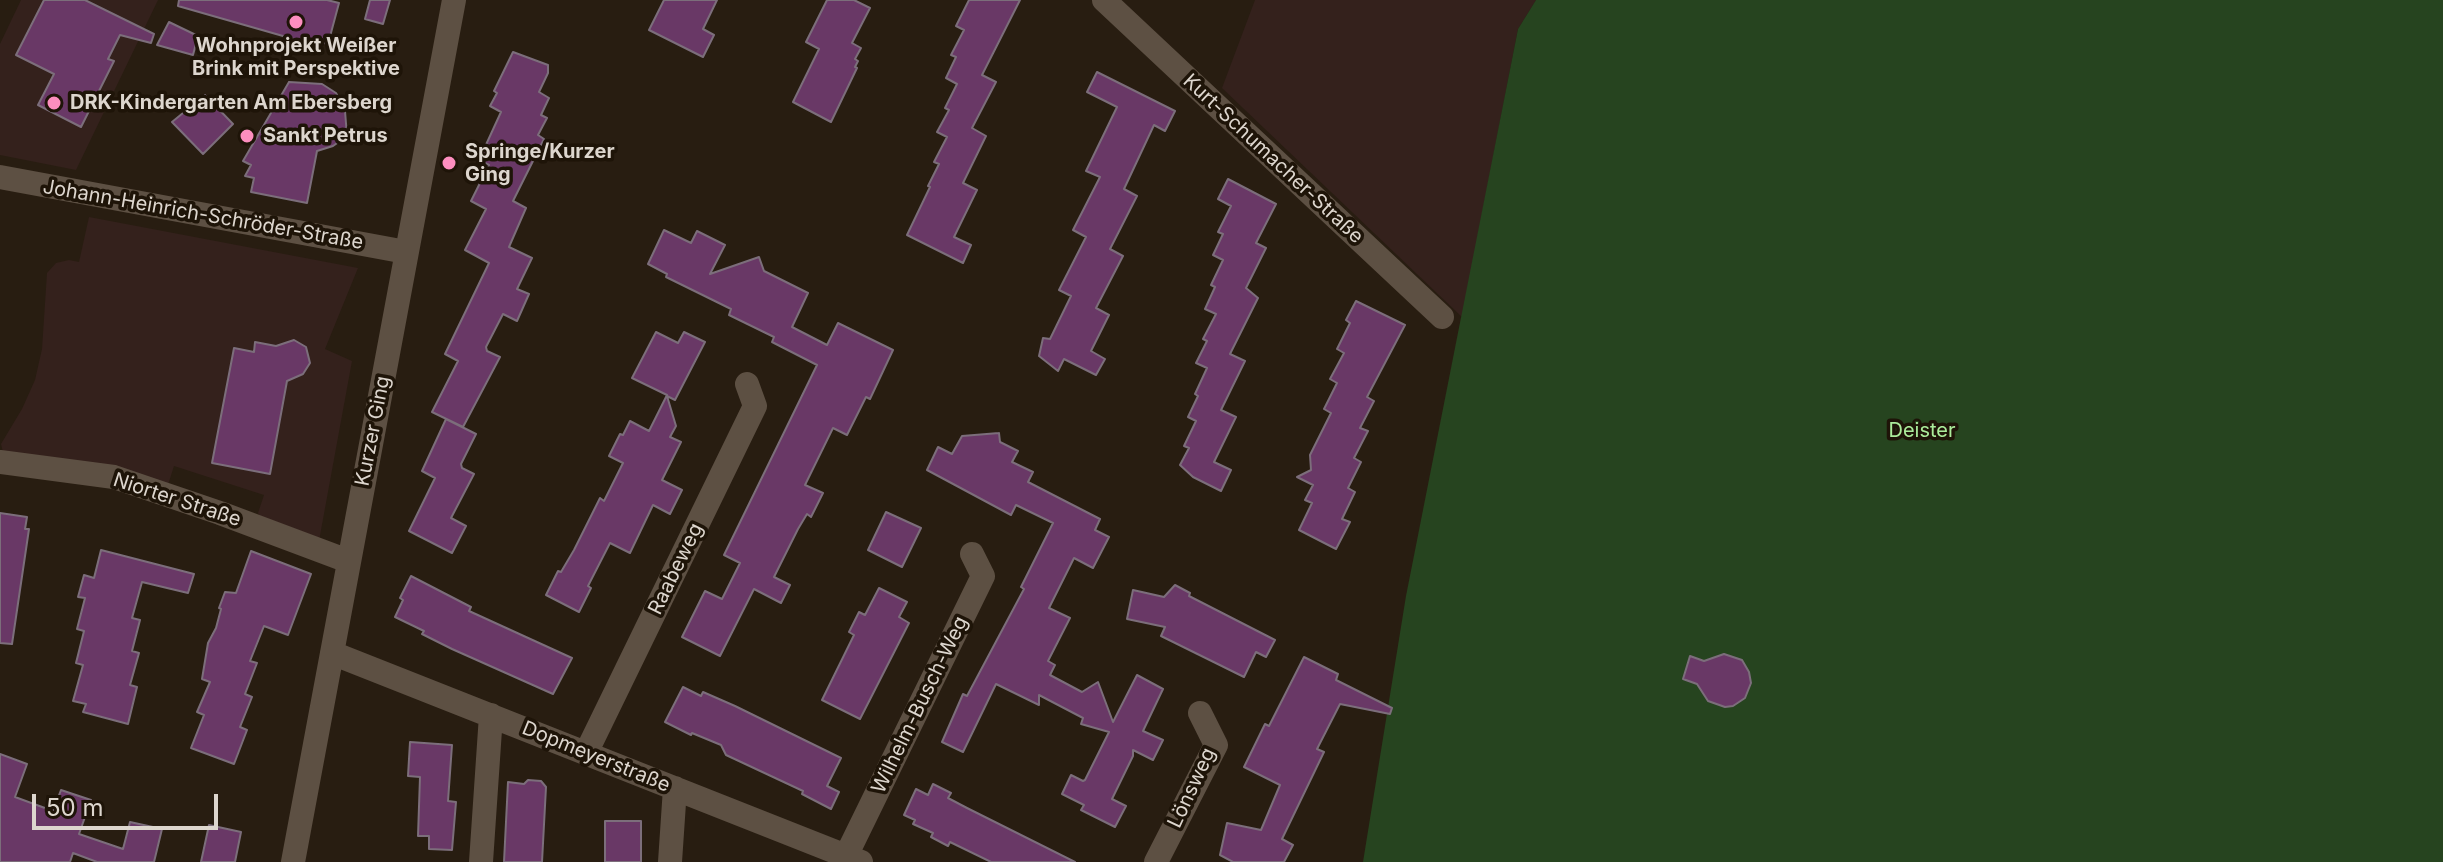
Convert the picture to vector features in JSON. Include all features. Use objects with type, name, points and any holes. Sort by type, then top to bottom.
[{"type":"street","name":"Kurzer Ging","points":[[293,862],[454,0]]},
{"type":"street","name":"Kurt-Schumacher-Straße","points":[[1104,0],[1442,317]]},
{"type":"street","name":"Johann-Heinrich-Schröder-Straße","points":[[0,177],[406,252]]},
{"type":"street","name":"Raabeweg","points":[[586,753],[755,406],[747,384]]},
{"type":"street","name":"Niorter Straße","points":[[0,462],[114,477],[181,498],[348,561]]},
{"type":"street","name":"Wilhelm-Busch-Weg","points":[[854,859],[983,576],[972,554]]},
{"type":"street","name":"Dopmeyerstraße","points":[[332,653],[854,859]]},
{"type":"street","name":"Lönsweg","points":[[1156,862],[1216,745],[1200,713]]},
{"type":"street","points":[[481,862],[491,715]]},
{"type":"street","points":[[670,862],[675,788]]},
{"type":"shaded area","name":"DRK-Kindergarten Am Ebersberg","points":[[21,0],[158,0],[76,170],[0,155],[0,44]]},
{"type":"shaded area","points":[[1255,0],[1536,0],[1518,29],[1462,317],[1222,88]]},
{"type":"shaded area","points":[[89,217],[358,268],[325,349],[352,361],[319,541],[262,520],[258,513],[264,495],[174,466],[168,485],[3,452],[1,444],[35,380],[42,349],[47,273],[56,263],[69,260],[79,262]]},
{"type":"green space","name":"Deister","points":[[1536,0],[2443,0],[2443,862],[1363,862],[1406,596],[1518,29]]},
{"type":"building","points":[[44,0],[85,0],[154,34],[151,43],[120,35],[108,59],[114,61],[81,127],[38,105],[54,74],[16,55]]},
{"type":"building","name":"Wohnprojekt Weißer Brink mit Perspektive","points":[[179,0],[327,0],[339,3],[328,44],[312,40],[311,44],[178,6]]},
{"type":"building","points":[[370,0],[390,0],[383,24],[365,19]]},
{"type":"building","points":[[664,0],[717,0],[703,29],[714,35],[703,57],[649,30]]},
{"type":"building","points":[[827,0],[854,0],[870,8],[852,43],[861,48],[855,59],[858,61],[857,68],[831,122],[793,102],[819,49],[806,42]]},
{"type":"building","points":[[969,0],[1020,0],[982,75],[996,82],[972,128],[986,136],[963,183],[977,190],[954,237],[971,245],[963,263],[907,235],[930,187],[939,164],[934,162],[947,137],[937,132],[949,110],[945,108],[957,84],[946,78],[956,57],[951,55],[964,30],[956,26]]},
{"type":"building","points":[[169,22],[198,36],[193,55],[157,45]]},
{"type":"building","points":[[513,52],[548,65],[548,73],[539,92],[549,98],[541,115],[547,118],[538,135],[544,139],[513,201],[526,208],[509,247],[532,258],[517,289],[529,294],[517,321],[503,314],[486,347],[487,351],[500,357],[463,427],[432,412],[458,361],[445,354],[489,263],[465,250],[486,209],[471,201],[489,165],[479,160],[501,112],[490,106],[497,93],[494,91]]},
{"type":"building","points":[[1097,72],[1175,111],[1165,131],[1154,125],[1124,189],[1137,196],[1110,249],[1123,256],[1096,308],[1109,315],[1091,351],[1105,359],[1096,375],[1064,359],[1058,371],[1039,356],[1043,338],[1050,339],[1071,296],[1059,290],[1086,237],[1073,230],[1100,177],[1086,171],[1117,107],[1087,92]]},
{"type":"building","name":"Sankt Petrus","points":[[289,82],[322,84],[336,93],[345,111],[347,136],[333,146],[317,151],[307,203],[251,192],[254,178],[245,176],[251,165],[243,161]]},
{"type":"building","points":[[205,95],[233,124],[203,154],[172,122]]},
{"type":"building","points":[[1228,179],[1276,204],[1256,243],[1266,248],[1246,288],[1258,298],[1230,354],[1245,361],[1221,410],[1236,417],[1214,462],[1231,470],[1221,491],[1193,477],[1180,465],[1189,448],[1184,446],[1196,421],[1188,417],[1207,368],[1196,363],[1207,341],[1203,339],[1216,314],[1205,309],[1215,287],[1211,285],[1223,260],[1213,255],[1223,234],[1218,232],[1231,206],[1218,199]]},
{"type":"building","points":[[664,230],[691,243],[697,231],[725,245],[710,274],[759,257],[764,271],[808,293],[792,327],[827,345],[838,323],[893,350],[870,399],[866,397],[847,435],[833,428],[805,485],[823,493],[811,517],[807,514],[798,529],[774,577],[790,585],[781,603],[754,589],[720,656],[682,637],[705,591],[722,599],[740,563],[724,555],[817,365],[772,342],[774,337],[729,315],[731,309],[666,277],[667,274],[648,264]]},
{"type":"building","points":[[1356,301],[1405,325],[1367,397],[1374,401],[1360,428],[1368,431],[1354,458],[1361,462],[1348,488],[1355,492],[1342,519],[1350,522],[1336,549],[1299,530],[1312,503],[1305,500],[1313,485],[1297,477],[1311,470],[1310,455],[1331,413],[1324,409],[1337,383],[1330,379],[1344,353],[1337,349],[1350,323],[1346,320]]},
{"type":"building","points":[[656,332],[678,343],[684,332],[705,342],[675,400],[667,396],[676,426],[670,437],[681,442],[662,480],[682,490],[670,514],[653,505],[630,553],[610,543],[588,586],[591,588],[579,612],[546,595],[558,571],[561,572],[574,550],[600,498],[604,501],[623,463],[609,456],[620,434],[623,435],[630,421],[649,431],[667,395],[632,378]]},
{"type":"building","points":[[294,340],[306,347],[310,363],[303,374],[287,381],[270,474],[212,463],[234,348],[254,352],[255,342],[276,346]]},
{"type":"building","points":[[446,419],[476,434],[461,464],[462,468],[474,474],[451,518],[466,526],[452,553],[409,531],[435,478],[422,471]]},
{"type":"building","points":[[999,433],[1000,442],[1018,451],[1012,462],[1033,472],[1028,482],[1100,519],[1095,530],[1109,537],[1093,568],[1074,558],[1049,608],[1070,618],[1048,661],[1055,665],[1050,675],[1082,692],[1098,682],[1113,722],[1137,675],[1163,689],[1143,731],[1163,740],[1153,760],[1133,750],[1112,799],[1126,806],[1115,827],[1081,810],[1084,805],[1062,794],[1071,775],[1085,780],[1109,732],[1081,724],[1083,718],[1039,695],[1039,705],[996,684],[963,752],[942,742],[963,694],[967,696],[1024,589],[1021,587],[1053,523],[1016,505],[1011,515],[927,470],[938,447],[952,454],[962,436]]},
{"type":"building","points":[[886,512],[921,528],[902,567],[868,550]]},
{"type":"building","points":[[0,513],[27,517],[25,529],[29,529],[12,644],[0,643]]},
{"type":"building","points":[[101,550],[194,574],[188,593],[142,582],[132,618],[140,620],[132,651],[139,653],[130,685],[137,687],[128,724],[83,712],[86,704],[73,701],[83,665],[76,663],[84,631],[77,629],[85,598],[78,597],[84,575],[94,578]]},
{"type":"building","points":[[251,551],[311,574],[288,635],[264,626],[250,661],[257,663],[245,694],[252,697],[240,727],[247,730],[234,764],[191,748],[204,715],[197,712],[210,682],[202,679],[208,643],[216,628],[225,592],[236,593]]},
{"type":"building","points":[[411,576],[471,607],[469,611],[572,658],[553,694],[452,649],[395,617]]},
{"type":"building","points":[[1175,585],[1190,593],[1189,596],[1275,640],[1266,657],[1256,652],[1244,677],[1161,636],[1165,627],[1127,619],[1133,590],[1164,597]]},
{"type":"building","points":[[879,588],[907,602],[899,617],[909,623],[860,719],[822,700],[854,635],[849,632],[859,612],[865,615]]},
{"type":"building","points":[[1724,654],[1742,660],[1751,683],[1745,698],[1725,707],[1708,701],[1697,684],[1683,679],[1690,656],[1704,661]]},
{"type":"building","points":[[1304,657],[1338,674],[1336,680],[1392,708],[1390,714],[1340,704],[1317,749],[1324,752],[1282,839],[1293,845],[1284,862],[1233,862],[1220,855],[1227,823],[1261,830],[1280,785],[1244,767]]},
{"type":"building","points":[[683,687],[735,706],[841,758],[827,786],[839,792],[831,809],[802,794],[803,791],[726,755],[721,745],[665,722]]},
{"type":"building","points":[[410,742],[452,745],[448,801],[456,802],[452,850],[429,849],[429,836],[418,836],[420,777],[408,776]]},
{"type":"building","points":[[0,754],[27,764],[15,797],[53,811],[61,790],[91,800],[79,834],[123,849],[130,822],[162,829],[154,862],[97,862],[73,853],[70,862],[0,862]]},
{"type":"building","points":[[528,780],[541,781],[546,787],[542,862],[504,862],[508,782],[524,784]]},
{"type":"building","points":[[933,784],[951,793],[948,798],[1075,862],[991,862],[950,842],[948,846],[931,837],[933,833],[913,824],[915,820],[904,815],[916,789],[928,795]]},
{"type":"building","points":[[605,821],[641,821],[641,862],[605,862]]},
{"type":"building","points":[[209,825],[241,832],[235,862],[201,862]]},
{"type":"place","name":"Wohnprojekt Weißer Brink mit Perspektive","points":[[296,22]]},
{"type":"place","name":"DRK-Kindergarten Am Ebersberg","points":[[54,103]]},
{"type":"place","name":"Sankt Petrus","points":[[247,136]]},
{"type":"place","name":"Springe/Kurzer Ging","points":[[449,163]]}]
